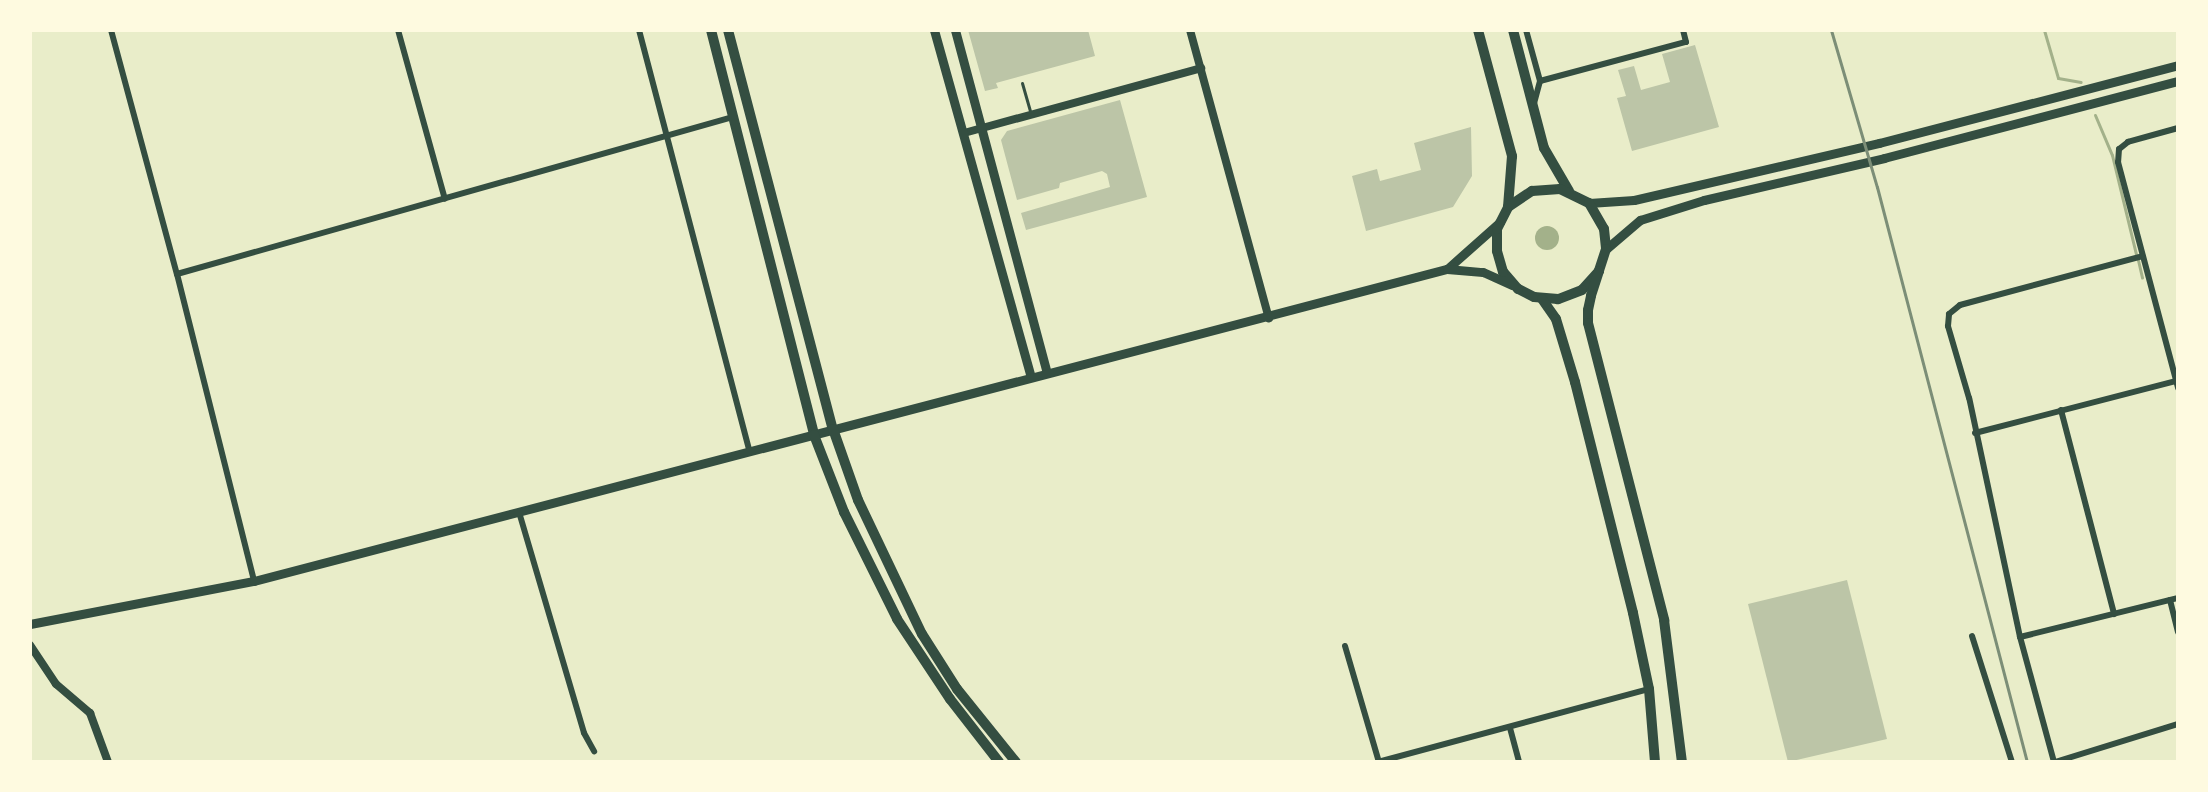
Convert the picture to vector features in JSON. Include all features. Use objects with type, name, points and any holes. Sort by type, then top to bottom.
[{"type":"main road","points":[[711,30],[814,435],[864,558],[897,619],[950,699],[999,762]]},
{"type":"main road","points":[[728,30],[833,429],[858,500],[908,609],[957,689],[1016,762]]},
{"type":"main road","points":[[934,30],[1031,377]]},
{"type":"main road","points":[[955,30],[1047,373]]},
{"type":"main road","points":[[1478,30],[1512,156],[1508,207]]},
{"type":"main road","points":[[1513,30],[1544,148],[1569,191]]},
{"type":"main road","points":[[1589,203],[1634,200],[1838,153],[2178,65]]},
{"type":"main road","points":[[1606,249],[1640,220],[1652,215],[2178,81]]},
{"type":"main road","points":[[1447,269],[1500,222],[1508,207],[1523,195],[1541,188],[1569,191],[1589,203],[1604,229],[1606,249],[1588,310],[1588,323],[1664,620],[1682,762]]},
{"type":"main road","points":[[1500,222],[1498,258],[1503,272],[1518,289]]},
{"type":"main road","points":[[30,624],[254,581],[1447,269],[1483,272],[1542,299],[1575,294],[1599,271]]},
{"type":"main road","points":[[1542,299],[1556,319],[1575,382],[1633,613],[1649,689],[1655,762]]},
{"type":"street","points":[[111,30],[177,274],[254,581]]},
{"type":"street","points":[[398,30],[445,199]]},
{"type":"street","points":[[639,30],[750,452]]},
{"type":"street","points":[[1190,30],[1269,318]]},
{"type":"street","points":[[1526,30],[1540,81],[1533,107]]},
{"type":"street","points":[[1540,81],[1686,42],[1683,30]]},
{"type":"street","points":[[964,133],[1201,68]]},
{"type":"street","points":[[177,274],[733,117]]},
{"type":"street","points":[[1975,433],[2177,384],[2118,162],[2119,149],[2128,142],[2178,128]]},
{"type":"street","points":[[2143,256],[1960,305],[1949,314],[1948,326],[2020,637],[2054,762],[2178,724]]},
{"type":"street","points":[[2061,410],[2114,614]]},
{"type":"street","points":[[519,512],[584,733],[594,751]]},
{"type":"street","points":[[2020,637],[2174,599],[2178,632]]},
{"type":"street","points":[[1972,636],[2012,762]]},
{"type":"street","points":[[30,645],[56,684],[90,713],[108,762]]},
{"type":"street","points":[[1345,646],[1379,762],[1649,689]]},
{"type":"street","points":[[1510,728],[1519,762]]},
{"type":"lane","points":[[1022,83],[1031,114]]},
{"type":"shaded area","points":[[1547,226],[1556,229],[1559,238],[1556,247],[1547,250],[1538,247],[1535,238],[1538,229]]},
{"type":"building","points":[[968,30],[1088,30],[1095,56],[996,83],[998,88],[985,91]]},
{"type":"building","points":[[1695,45],[1719,127],[1632,151],[1617,98],[1626,96],[1618,70],[1634,66],[1641,90],[1670,82],[1662,54]]},
{"type":"building","points":[[1120,100],[1147,197],[1026,230],[1021,213],[1110,187],[1107,174],[1102,171],[1017,200],[1001,140],[1007,131]]},
{"type":"building","points":[[1471,127],[1472,176],[1453,207],[1366,231],[1352,176],[1377,169],[1380,181],[1421,170],[1414,143]]},
{"type":"building","points":[[1847,580],[1887,739],[1788,762],[1748,604]]},
{"type":"waterway","points":[[2044,30],[2058,78],[2081,82]]},
{"type":"waterway","points":[[2095,115],[2112,155],[2136,254]]},
{"type":"waterway","points":[[2138,260],[2142,278]]},
{"type":"railway","points":[[1831,30],[1877,187],[2027,762]]}]
